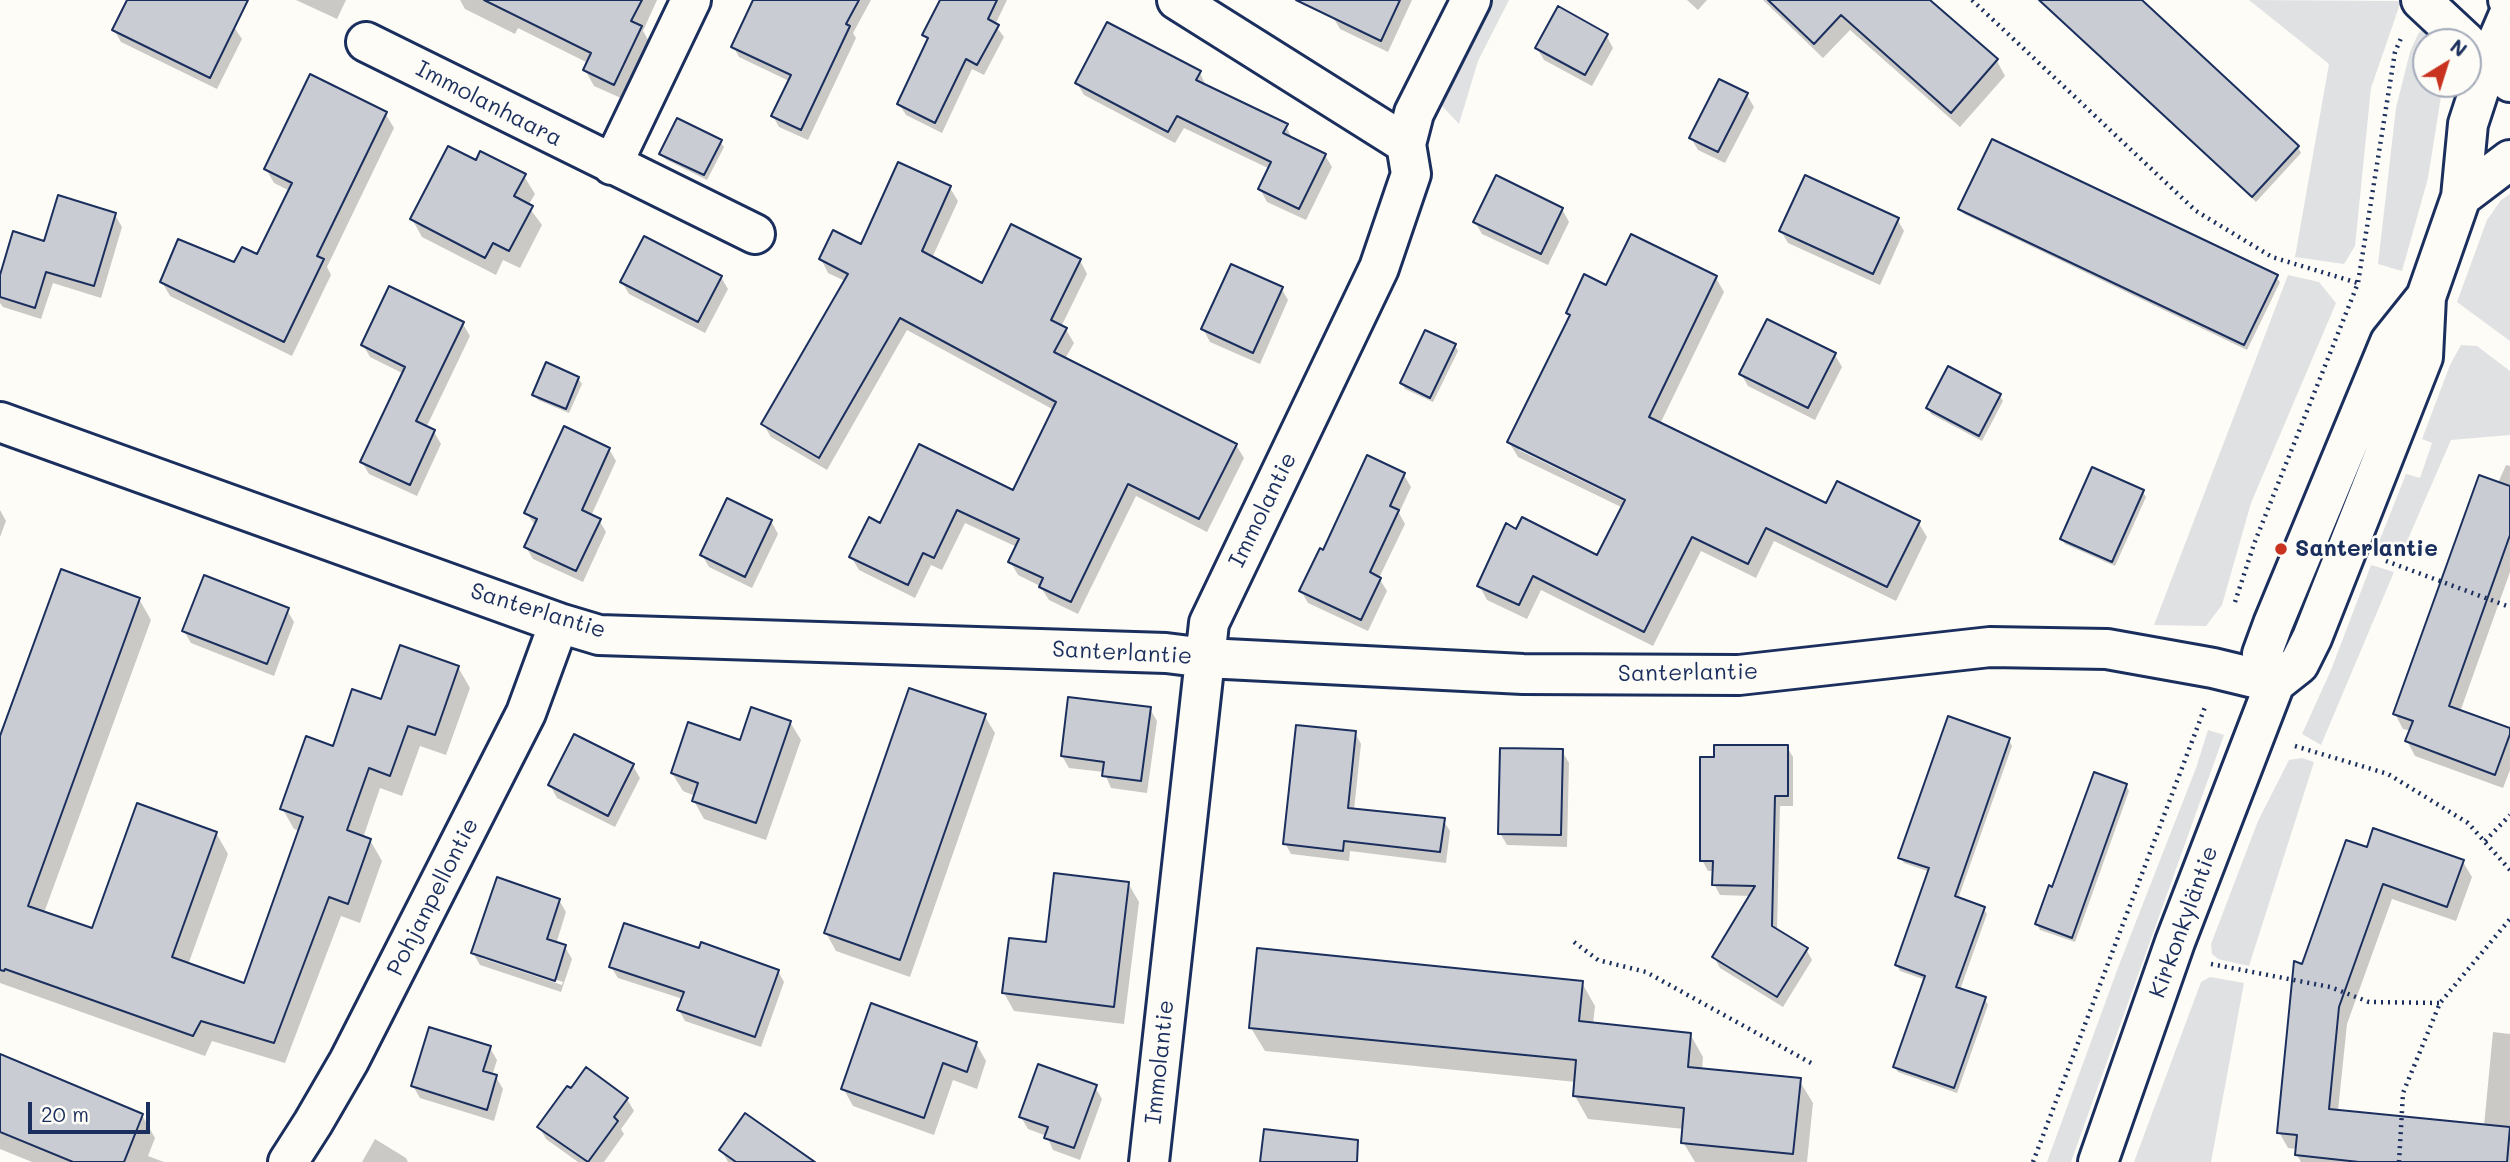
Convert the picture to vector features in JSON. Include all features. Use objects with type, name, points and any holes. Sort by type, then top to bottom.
[{"type":"street","points":[[612,165],[691,0]]},
{"type":"street","points":[[1177,0],[1406,144],[1414,113],[1472,0]]},
{"type":"street","points":[[2275,683],[2262,653],[2390,342],[2426,296],[2461,197],[2468,124],[2483,58],[2510,12]]},
{"type":"street","points":[[2412,16],[2483,58]]},
{"type":"street","name":"Immolanhaara","points":[[366,42],[755,234]]},
{"type":"street","name":"Immolantie","points":[[1149,1162],[1209,623],[1379,268],[1411,174],[1406,144]]},
{"type":"street","points":[[2461,197],[2510,160]]},
{"type":"street","name":"Santerlantie","points":[[0,422],[599,635],[1166,653],[1206,658],[1515,674],[1740,675],[1990,647],[2106,649],[2204,666],[2275,683]]},
{"type":"street","name":"Pohjanpellontie","points":[[288,1162],[349,1061],[526,713],[559,623]]},
{"type":"street","name":"Kirkonkyläntie","points":[[2098,1162],[2175,942],[2275,683]]},
{"type":"path","points":[[1972,0],[2196,211],[2272,257],[2358,283]]},
{"type":"path","points":[[2232,610],[2254,544],[2358,283],[2395,52],[2412,16]]},
{"type":"path","points":[[2383,560],[2510,607]]},
{"type":"path","points":[[2033,1162],[2205,709]]},
{"type":"path","points":[[2287,744],[2388,774],[2468,823],[2510,870]]},
{"type":"path","points":[[2485,841],[2510,815]]},
{"type":"path","points":[[2399,1162],[2403,1093],[2440,1003],[2510,919]]},
{"type":"path","points":[[1574,942],[1598,960],[1646,972],[1811,1063]]},
{"type":"path","points":[[2199,962],[2330,986],[2369,1002],[2440,1003]]},
{"type":"shaded area","points":[[1486,0],[1509,0],[1478,61],[1459,124],[1442,106],[1445,80]]},
{"type":"shaded area","points":[[2249,0],[2401,1],[2371,88],[2355,246],[2344,264],[2295,257],[2329,64]]},
{"type":"shaded area","points":[[2412,48],[2412,98],[2441,98],[2428,178],[2402,271],[2378,264],[2396,108]]},
{"type":"shaded area","points":[[2510,194],[2510,341],[2457,302],[2487,220],[2501,200]]},
{"type":"shaded area","points":[[2288,275],[2319,282],[2336,303],[2251,503],[2222,605],[2206,626],[2154,625]]},
{"type":"shaded area","points":[[2461,345],[2477,346],[2510,371],[2510,435],[2451,440],[2401,555],[2383,548],[2379,542],[2406,474],[2420,478],[2432,443],[2422,439],[2450,365]]},
{"type":"shaded area","points":[[2371,565],[2394,572],[2321,745],[2302,734],[2331,670]]},
{"type":"shaded area","points":[[2208,730],[2224,735],[2071,1162],[2047,1162],[2119,965],[2196,768]]},
{"type":"shaded area","points":[[2302,758],[2314,762],[2249,966],[2218,959],[2212,954],[2211,944],[2258,821],[2289,760]]},
{"type":"shaded area","points":[[2210,977],[2244,983],[2211,1162],[2134,1162],[2201,982]]},
{"type":"building","points":[[127,0],[248,0],[210,78],[112,30]]},
{"type":"building","points":[[484,0],[642,0],[631,21],[642,26],[614,85],[583,70],[591,53]]},
{"type":"building","points":[[753,0],[859,0],[846,24],[850,26],[801,130],[771,116],[791,75],[731,47]]},
{"type":"building","points":[[940,0],[997,0],[988,19],[999,25],[977,65],[966,59],[935,123],[897,104],[928,38],[922,35]]},
{"type":"building","points":[[1296,0],[1400,0],[1381,41]]},
{"type":"building","points":[[1768,0],[1930,0],[1998,59],[1951,113],[1841,15],[1814,44]]},
{"type":"building","points":[[2039,0],[2142,0],[2299,146],[2252,197]]},
{"type":"building","points":[[1558,6],[1608,34],[1585,75],[1535,48]]},
{"type":"building","points":[[1107,22],[1201,71],[1196,80],[1288,124],[1283,133],[1326,154],[1299,209],[1258,189],[1271,162],[1177,116],[1168,132],[1075,83]]},
{"type":"building","points":[[310,74],[387,112],[317,256],[324,259],[284,342],[160,282],[178,239],[234,262],[242,247],[257,254],[292,183],[264,169]]},
{"type":"building","points":[[1719,79],[1748,93],[1718,152],[1689,138]]},
{"type":"building","points":[[677,118],[722,140],[704,175],[659,154]]},
{"type":"building","points":[[1992,139],[2278,275],[2244,345],[1958,209]]},
{"type":"building","points":[[448,146],[476,160],[480,151],[526,174],[514,196],[533,206],[509,251],[493,243],[485,258],[410,219]]},
{"type":"building","points":[[898,162],[951,186],[922,251],[982,283],[1011,224],[1081,259],[1051,320],[1067,328],[1054,352],[1237,444],[1199,519],[1128,484],[1071,602],[1039,587],[1043,578],[1008,562],[1019,539],[957,510],[934,558],[923,553],[908,585],[849,557],[869,517],[880,523],[919,444],[1013,490],[1056,402],[900,318],[819,458],[761,424],[848,274],[819,259],[833,230],[861,244]]},
{"type":"building","points":[[1496,175],[1563,208],[1541,254],[1473,222]]},
{"type":"building","points":[[1805,175],[1899,218],[1873,274],[1779,231]]},
{"type":"building","points":[[58,195],[116,213],[94,286],[46,272],[35,308],[0,297],[0,275],[13,231],[44,241]]},
{"type":"building","points":[[1631,234],[1717,276],[1649,417],[1826,503],[1837,481],[1920,521],[1887,587],[1766,528],[1748,564],[1692,537],[1644,632],[1533,576],[1519,605],[1477,586],[1506,523],[1516,529],[1522,517],[1597,555],[1625,500],[1507,442],[1570,315],[1566,313],[1584,274],[1606,285]]},
{"type":"building","points":[[644,236],[722,276],[698,322],[620,282]]},
{"type":"building","points":[[1231,264],[1283,287],[1253,353],[1201,329]]},
{"type":"building","points":[[389,286],[464,322],[416,421],[435,430],[410,485],[360,462],[405,367],[361,345]]},
{"type":"building","points":[[1767,319],[1836,353],[1808,408],[1739,374]]},
{"type":"building","points":[[1425,330],[1456,344],[1430,398],[1400,383]]},
{"type":"building","points":[[546,362],[579,377],[566,409],[532,395]]},
{"type":"building","points":[[1948,366],[2001,394],[1979,436],[1926,408]]},
{"type":"building","points":[[564,426],[610,448],[582,510],[601,519],[576,571],[524,547],[537,519],[524,513]]},
{"type":"building","points":[[1367,455],[1405,473],[1390,506],[1399,510],[1370,572],[1381,578],[1361,620],[1299,591],[1320,548],[1323,550]]},
{"type":"building","points":[[2092,467],[2144,490],[2112,562],[2060,539]]},
{"type":"building","points":[[2479,475],[2510,486],[2510,535],[2449,706],[2510,728],[2495,775],[2405,741],[2413,721],[2393,714]]},
{"type":"building","points":[[727,498],[772,520],[745,577],[700,555]]},
{"type":"building","points":[[61,569],[140,598],[28,906],[92,928],[137,803],[217,832],[172,957],[244,983],[303,817],[280,809],[306,736],[333,746],[352,689],[381,699],[400,645],[459,666],[435,735],[408,726],[390,776],[369,768],[347,830],[371,839],[348,904],[329,897],[274,1043],[201,1021],[193,1036],[5,969],[0,970],[0,736]]},
{"type":"building","points":[[204,575],[289,608],[267,664],[182,631]]},
{"type":"building","points":[[909,688],[986,714],[900,960],[824,933]]},
{"type":"building","points":[[1068,697],[1151,707],[1141,781],[1102,776],[1104,762],[1061,756]]},
{"type":"building","points":[[751,707],[791,721],[756,823],[692,801],[698,783],[671,773],[688,722],[740,740]]},
{"type":"building","points":[[1948,716],[2010,738],[1955,896],[1985,907],[1956,987],[1986,997],[1954,1088],[1893,1067],[1925,976],[1895,965],[1929,868],[1898,858]]},
{"type":"building","points":[[1296,725],[1356,731],[1348,808],[1445,818],[1440,852],[1344,841],[1343,851],[1283,844]]},
{"type":"building","points":[[574,734],[634,764],[608,816],[548,785]]},
{"type":"building","points":[[1714,745],[1788,745],[1788,796],[1775,796],[1772,926],[1808,948],[1777,997],[1712,957],[1755,886],[1712,885],[1713,861],[1700,861],[1700,757],[1714,757]]},
{"type":"building","points":[[1500,748],[1563,749],[1561,835],[1498,834]]},
{"type":"building","points":[[2094,772],[2127,784],[2072,938],[2035,924],[2049,885],[2052,887]]},
{"type":"building","points":[[2373,828],[2464,860],[2447,907],[2383,884],[2339,1007],[2329,1109],[2510,1127],[2507,1162],[2359,1162],[2295,1155],[2297,1135],[2277,1133],[2294,961],[2302,964],[2346,840],[2367,847]]},
{"type":"building","points":[[1054,873],[1129,882],[1114,1007],[1002,993],[1009,938],[1046,942]]},
{"type":"building","points":[[497,877],[560,899],[547,939],[566,945],[555,981],[471,953]]},
{"type":"building","points":[[624,923],[699,948],[701,942],[779,970],[755,1037],[677,1010],[684,992],[609,967]]},
{"type":"building","points":[[1257,948],[1583,981],[1579,1021],[1691,1033],[1688,1067],[1801,1078],[1793,1154],[1681,1143],[1684,1108],[1573,1096],[1576,1060],[1249,1028]]},
{"type":"building","points":[[871,1003],[977,1042],[967,1072],[943,1063],[924,1118],[841,1089]]},
{"type":"building","points":[[429,1027],[491,1046],[483,1071],[497,1075],[487,1110],[411,1086]]},
{"type":"building","points":[[0,1054],[143,1114],[124,1162],[73,1162],[0,1132]]},
{"type":"building","points":[[1038,1064],[1097,1085],[1074,1148],[1044,1138],[1048,1127],[1019,1117]]},
{"type":"building","points":[[586,1067],[628,1098],[614,1117],[618,1121],[588,1162],[537,1127],[567,1086],[571,1088]]},
{"type":"building","points":[[745,1113],[815,1162],[736,1162],[719,1150]]},
{"type":"building","points":[[1264,1129],[1358,1140],[1357,1162],[1260,1162]]},
{"type":"place","name":"Santerlantie","points":[[2281,549]]}]
